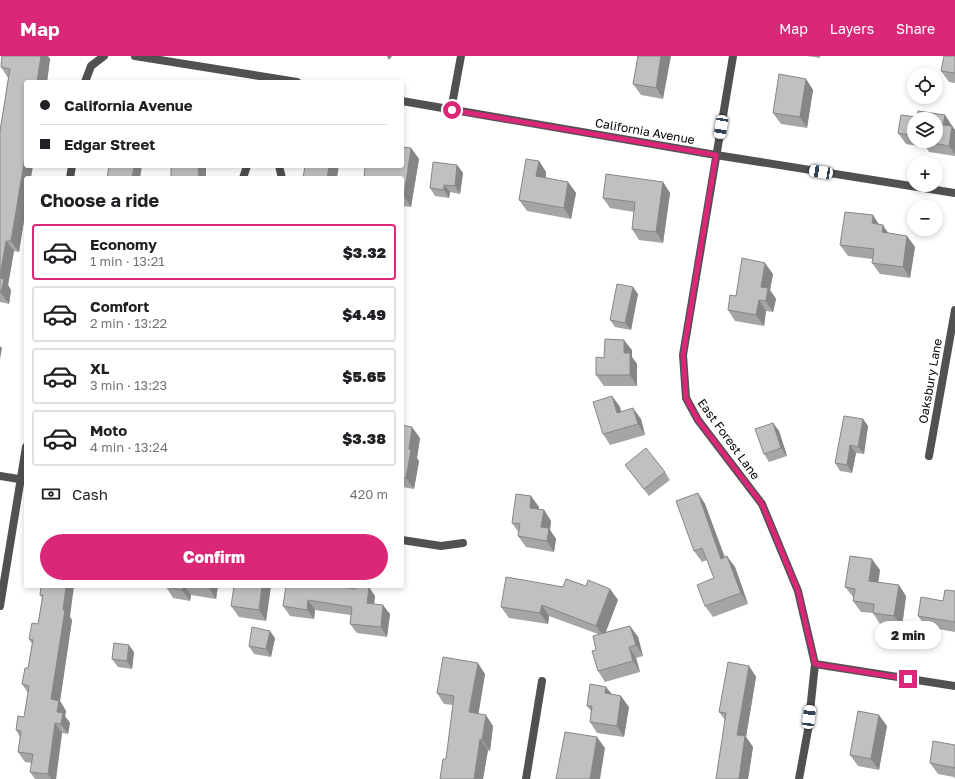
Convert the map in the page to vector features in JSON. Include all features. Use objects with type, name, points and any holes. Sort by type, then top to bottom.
[{"type":"street","points":[[135,56],[279,80]]},
{"type":"street","points":[[452,110],[461,56]]},
{"type":"street","name":"East Forest Lane","points":[[733,56],[683,355],[686,398],[698,420],[762,504],[798,591],[815,664],[808,730],[799,779]]},
{"type":"street","points":[[86,80],[91,66],[102,57]]},
{"type":"street","name":"California Avenue","points":[[404,101],[716,155],[955,193]]},
{"type":"street","name":"Oaksbury Lane","points":[[929,456],[955,310]]},
{"type":"street","points":[[0,606],[24,469]]},
{"type":"street","points":[[0,476],[23,480]]},
{"type":"street","points":[[404,540],[441,546],[463,542]]},
{"type":"street","points":[[815,664],[955,686]]},
{"type":"street","points":[[526,779],[542,681]]},
{"type":"building","points":[[2,56],[41,56],[37,80],[24,80],[24,163],[11,241],[6,241],[0,276],[0,131],[10,69],[1,67]]},
{"type":"building","points":[[638,56],[661,56],[656,88],[633,84]]},
{"type":"building","points":[[944,56],[955,56],[955,73],[943,71],[943,68],[942,68]]},
{"type":"building","points":[[779,74],[806,79],[800,117],[773,113]]},
{"type":"building","points":[[901,115],[907,116],[907,135],[898,133]]},
{"type":"building","points":[[943,115],[945,115],[943,125]]},
{"type":"building","points":[[943,125],[952,126],[949,146],[943,145]]},
{"type":"building","points":[[404,147],[411,148],[404,196],[404,176],[364,176],[365,168],[404,168]]},
{"type":"building","points":[[526,159],[539,161],[536,176],[568,182],[564,208],[519,200]]},
{"type":"building","points":[[433,162],[457,165],[455,186],[444,185],[444,190],[430,188]]},
{"type":"building","points":[[109,168],[134,168],[132,176],[107,176]]},
{"type":"building","points":[[171,168],[198,168],[199,176],[171,176]]},
{"type":"building","points":[[305,168],[329,168],[327,176],[303,176]]},
{"type":"building","points":[[606,174],[663,182],[656,232],[632,229],[635,202],[603,198]]},
{"type":"building","points":[[845,212],[873,215],[872,223],[883,225],[882,232],[907,236],[903,267],[872,263],[874,249],[840,245]]},
{"type":"building","points":[[742,258],[765,263],[761,287],[768,288],[766,301],[759,300],[756,315],[728,310],[730,295],[736,296]]},
{"type":"building","points":[[0,278],[4,279],[1,293],[0,293]]},
{"type":"building","points":[[617,284],[633,287],[625,323],[610,320]]},
{"type":"building","points":[[605,339],[624,340],[624,353],[630,353],[630,375],[596,375],[596,357],[604,358]]},
{"type":"building","points":[[612,396],[617,413],[633,408],[638,424],[603,434],[593,402]]},
{"type":"building","points":[[844,416],[863,419],[858,447],[850,445],[847,465],[835,463]]},
{"type":"building","points":[[773,423],[781,448],[764,454],[755,429]]},
{"type":"building","points":[[404,425],[412,427],[409,449],[411,450],[406,478],[404,478]]},
{"type":"building","points":[[646,448],[665,472],[644,489],[625,465]]},
{"type":"building","points":[[698,493],[721,559],[727,556],[741,593],[705,606],[697,585],[714,578],[702,548],[694,551],[676,501]]},
{"type":"building","points":[[516,494],[531,496],[530,508],[544,510],[541,527],[549,528],[547,541],[518,536],[520,524],[512,523]]},
{"type":"building","points":[[850,556],[872,559],[869,581],[899,585],[894,616],[873,613],[874,604],[853,601],[855,589],[845,587]]},
{"type":"building","points":[[506,577],[563,587],[566,579],[586,586],[588,580],[610,589],[596,626],[542,605],[540,613],[501,607]]},
{"type":"building","points":[[41,588],[66,588],[63,610],[65,610],[51,699],[59,701],[57,712],[63,713],[61,724],[55,723],[48,774],[30,772],[33,754],[18,752],[21,731],[16,730],[18,716],[24,717],[29,686],[22,684],[25,668],[28,668],[33,640],[29,639],[32,623],[38,624],[43,595],[40,595]]},
{"type":"building","points":[[171,588],[182,588],[182,590]]},
{"type":"building","points":[[234,588],[262,588],[259,610],[231,606]]},
{"type":"building","points":[[286,588],[369,588],[367,603],[383,605],[381,627],[350,624],[352,607],[308,600],[307,610],[283,606]]},
{"type":"building","points":[[945,590],[955,591],[955,622],[918,616],[921,597],[943,601]]},
{"type":"building","points":[[630,626],[636,645],[629,647],[633,661],[598,671],[592,651],[596,650],[593,636]]},
{"type":"building","points":[[252,627],[270,631],[266,649],[249,646]]},
{"type":"building","points":[[114,643],[129,645],[127,661],[112,659]]},
{"type":"building","points":[[443,657],[478,663],[469,712],[486,715],[482,740],[480,739],[474,779],[440,779],[443,759],[446,759],[454,696],[437,693]]},
{"type":"building","points":[[728,662],[749,666],[737,735],[745,736],[739,779],[716,779],[726,713],[719,712]]},
{"type":"building","points":[[590,684],[606,687],[605,693],[621,696],[617,726],[590,722],[592,706],[587,706]]},
{"type":"building","points":[[858,711],[879,715],[871,759],[850,755]]},
{"type":"building","points":[[565,732],[597,737],[590,779],[556,779]]},
{"type":"building","points":[[933,741],[955,745],[955,768],[930,763]]},
{"type":"route","points":[[452,110],[716,155],[683,355],[686,398],[698,420],[762,504],[798,591],[815,664],[908,679]]}]
